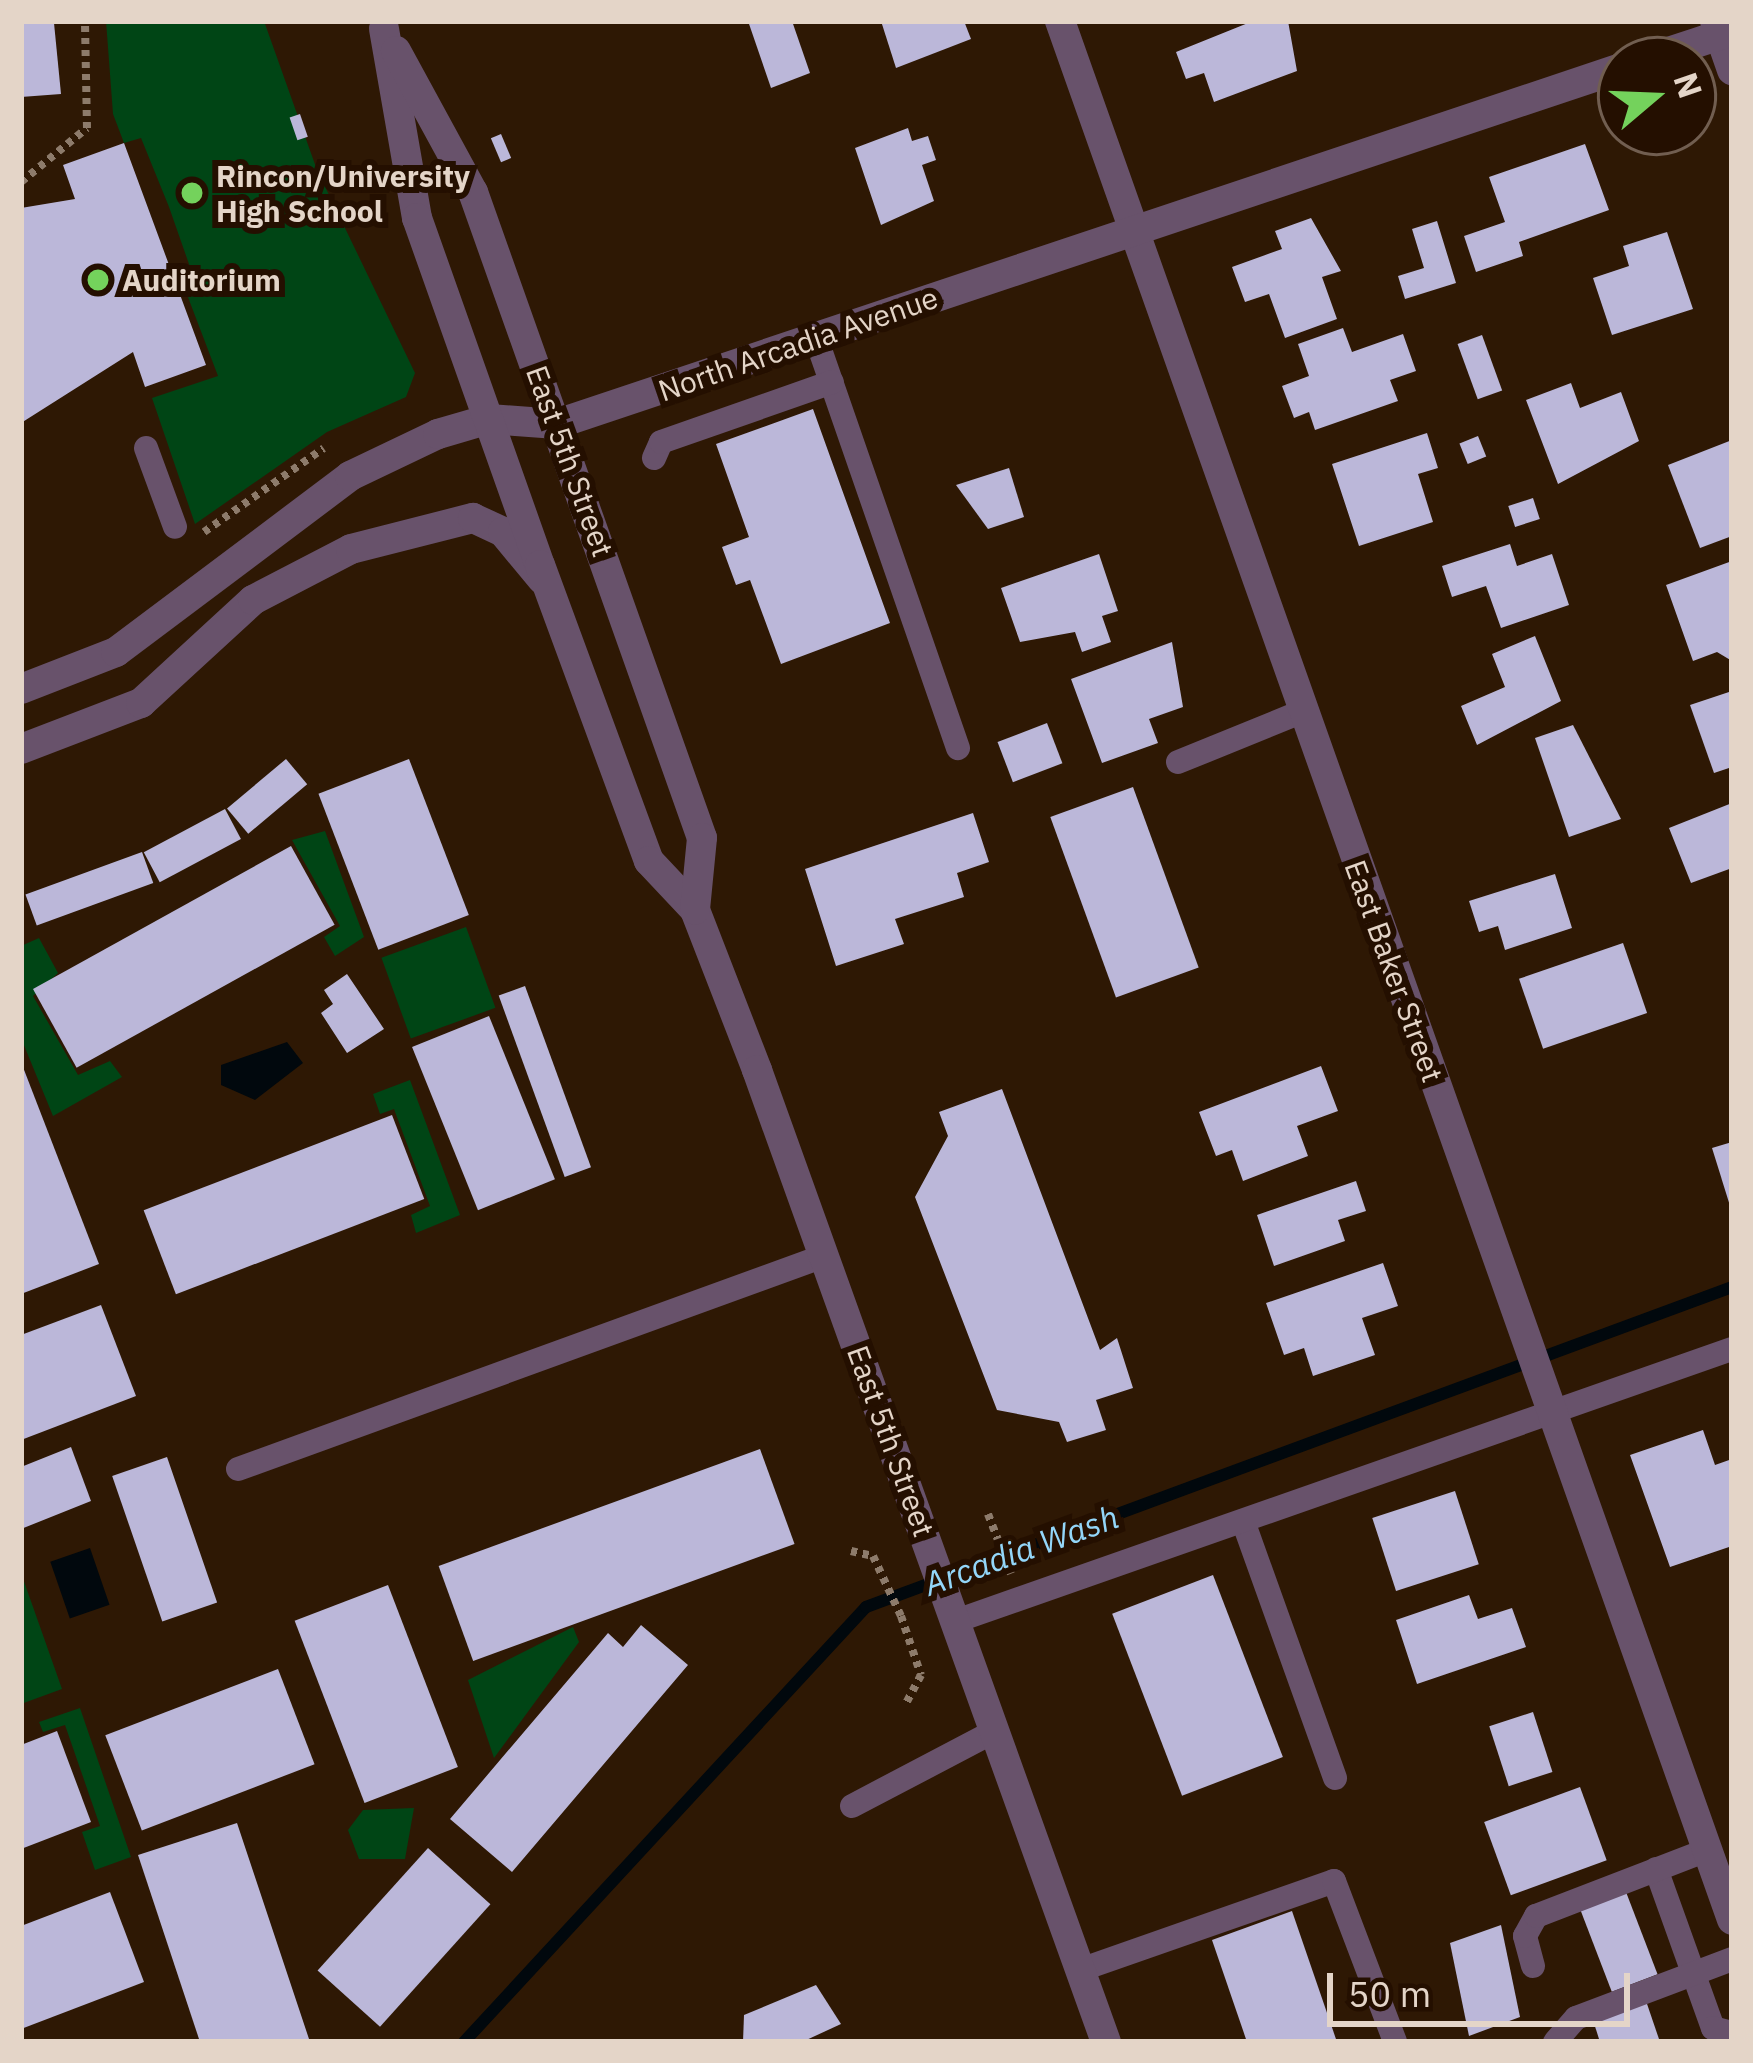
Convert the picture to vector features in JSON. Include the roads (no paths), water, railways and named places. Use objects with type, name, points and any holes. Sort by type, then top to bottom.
[{"type":"street","name":"East Baker Street","points":[[1060,21],[1732,1920]]},
{"type":"street","name":"East 5th Street","points":[[382,25],[417,218],[548,587],[649,860],[695,910],[1106,2042]]},
{"type":"street","name":"East 5th Street","points":[[382,25],[473,192],[557,424],[702,838],[695,910]]},
{"type":"street","points":[[1722,29],[1732,70]]},
{"type":"street","name":"North Arcadia Avenue","points":[[21,689],[116,652],[350,476],[489,419],[557,424],[1597,76]]},
{"type":"street","points":[[21,749],[141,704],[253,600],[351,549],[446,519],[503,532],[548,587]]},
{"type":"lane","points":[[816,338],[958,748]]},
{"type":"lane","points":[[654,458],[661,442],[832,382]]},
{"type":"lane","points":[[146,448],[175,526]]},
{"type":"lane","points":[[1178,762],[1301,712]]},
{"type":"lane","points":[[238,1469],[824,1256]]},
{"type":"lane","points":[[952,1611],[1243,1521],[1732,1349]]},
{"type":"lane","points":[[1243,1521],[1334,1778]]},
{"type":"lane","points":[[852,1806],[995,1731]]},
{"type":"lane","points":[[1533,1966],[1526,1936],[1537,1916],[1707,1850]]},
{"type":"lane","points":[[1656,1869],[1712,2029],[1732,2033]]},
{"type":"lane","points":[[1080,1970],[1334,1881],[1395,2042]]},
{"type":"lane","points":[[1555,2042],[1576,2018],[1732,1958]]},
{"type":"waterway","name":"Arcadia Wash","points":[[464,2042],[866,1607],[1732,1287]]},
{"type":"place","name":"Rincon/University High School","points":[[192,193]]},
{"type":"place","name":"Auditorium","points":[[98,280]]}]
